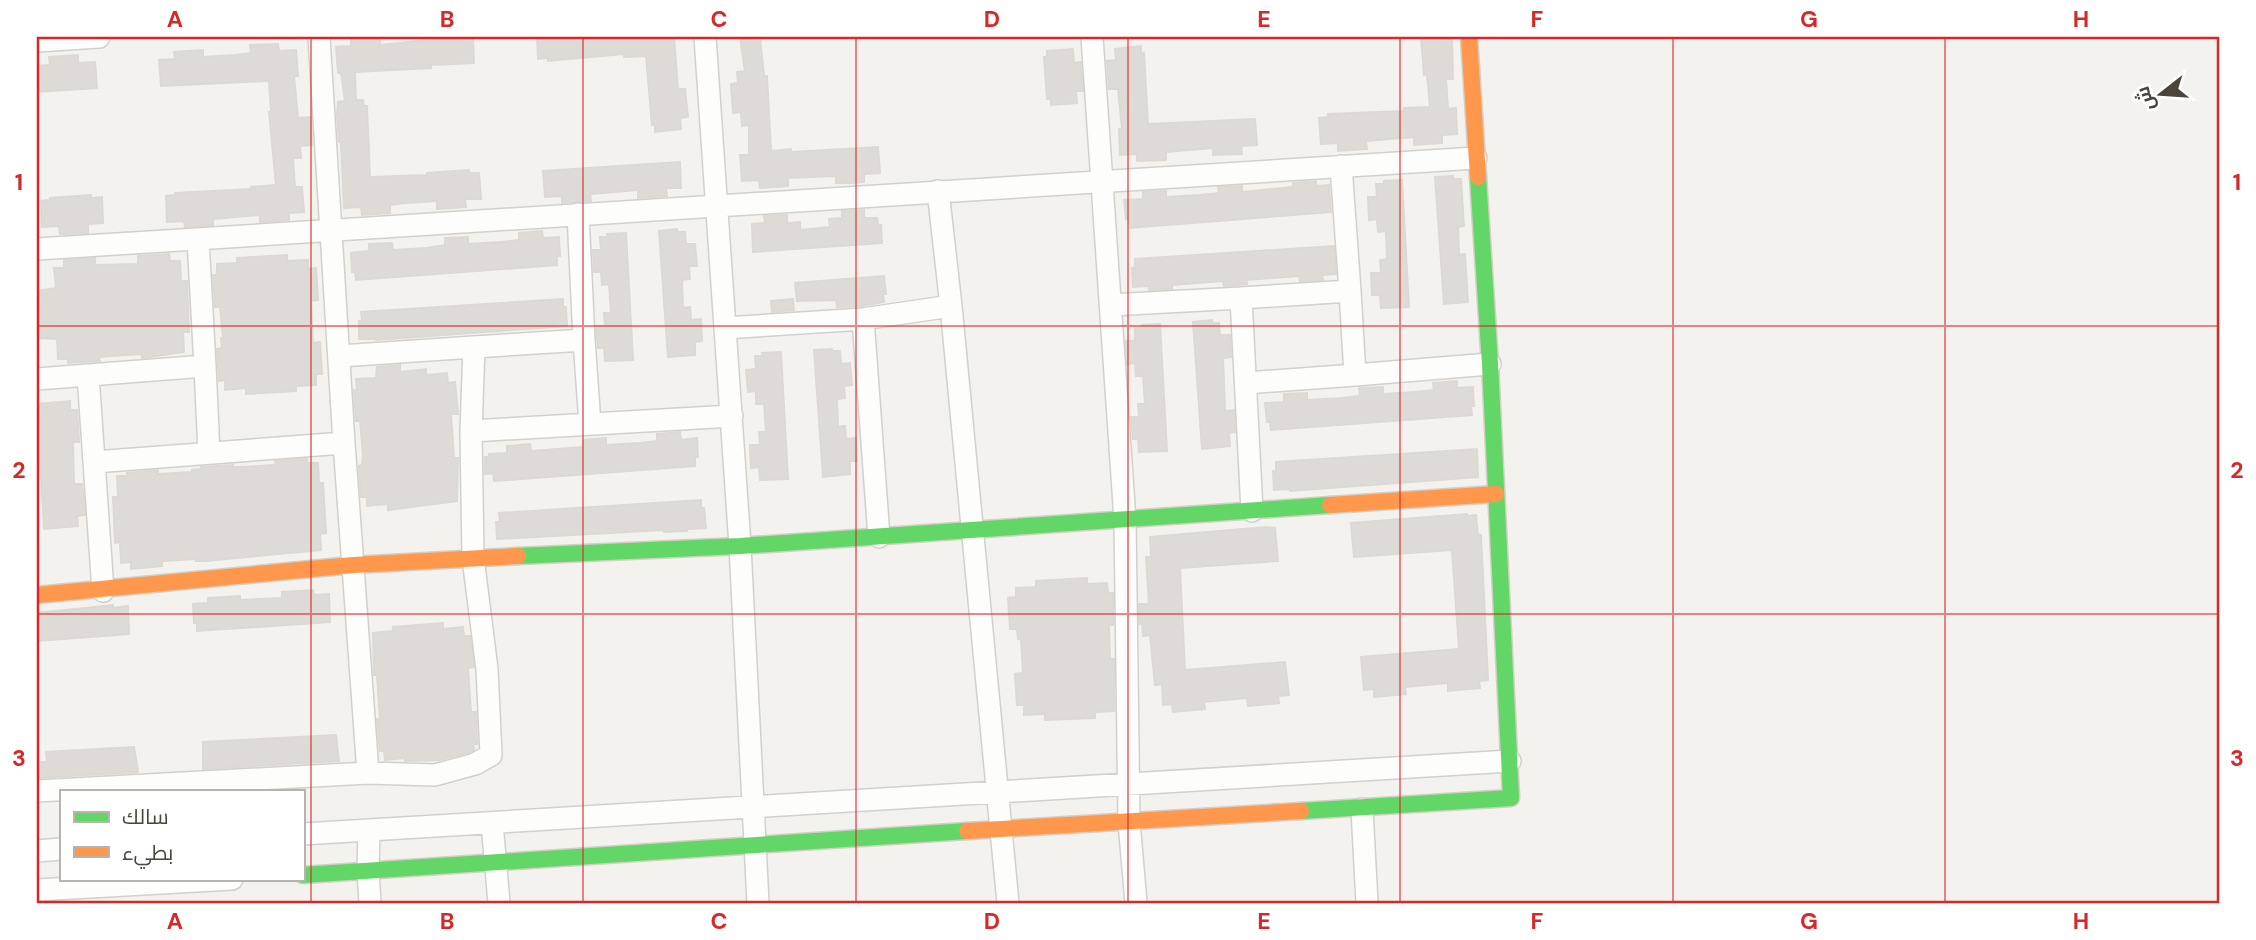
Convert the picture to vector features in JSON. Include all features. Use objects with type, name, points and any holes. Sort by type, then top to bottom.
[{"type":"street","points":[[37,41],[99,37]]},
{"type":"street","points":[[319,37],[368,773]]},
{"type":"street","points":[[705,37],[732,416],[758,903]]},
{"type":"street","points":[[1092,37],[1125,520],[1129,821],[1136,903]]},
{"type":"street","points":[[304,875],[754,844],[1511,798],[1490,364],[1469,37]]},
{"type":"street","points":[[37,249],[1476,158]]},
{"type":"street","points":[[1341,166],[1355,375]]},
{"type":"street","points":[[938,191],[974,530],[1008,903]]},
{"type":"street","points":[[578,214],[590,424]]},
{"type":"street","points":[[198,239],[209,453]]},
{"type":"street","points":[[1110,306],[1350,291]]},
{"type":"street","points":[[1241,298],[1252,511]]},
{"type":"street","points":[[725,328],[863,319],[951,306]]},
{"type":"street","points":[[863,319],[879,537]]},
{"type":"street","points":[[340,356],[584,340]]},
{"type":"street","points":[[37,791],[368,773],[435,775],[475,764],[491,755],[486,669],[473,558],[471,431],[474,347]]},
{"type":"street","points":[[1246,383],[1490,364]]},
{"type":"street","points":[[37,379],[205,366]]},
{"type":"street","points":[[88,375],[103,591]]},
{"type":"street","points":[[471,431],[732,416]]},
{"type":"street","points":[[94,462],[344,443]]},
{"type":"street","points":[[37,595],[103,591],[353,565],[740,547],[1496,494]]},
{"type":"street","points":[[304,834],[1510,761]]},
{"type":"street","points":[[1362,808],[1367,903]]},
{"type":"street","points":[[492,823],[499,903]]},
{"type":"street","points":[[369,830],[370,903]]},
{"type":"street","points":[[37,850],[60,849]]},
{"type":"street","points":[[37,890],[214,880]]},
{"type":"building","points":[[380,37],[380,45],[427,40],[427,37],[473,37],[474,63],[355,72],[356,100],[363,100],[364,106],[367,106],[370,177],[469,170],[469,173],[479,173],[481,199],[465,199],[466,207],[437,209],[437,201],[390,205],[390,213],[362,215],[361,207],[344,208],[337,114],[338,102],[345,101],[341,73],[338,73],[336,47],[351,46],[351,39]]},
{"type":"building","points":[[537,37],[674,37],[678,89],[685,89],[688,117],[680,118],[681,129],[655,132],[655,125],[652,125],[646,56],[624,57],[624,54],[548,61],[548,58],[538,59]]},
{"type":"building","points":[[740,37],[760,37],[764,76],[767,76],[771,151],[878,147],[880,173],[864,174],[864,182],[850,183],[836,183],[836,176],[788,178],[788,186],[760,188],[759,180],[742,181],[740,155],[749,155],[749,125],[742,126],[741,112],[733,113],[731,84],[738,83],[737,72],[745,71]]},
{"type":"building","points":[[1421,37],[1452,39],[1453,79],[1446,79],[1448,109],[1456,108],[1457,134],[1442,135],[1442,143],[1414,145],[1414,137],[1366,141],[1367,149],[1338,151],[1338,143],[1321,144],[1319,118],[1328,117],[1328,114],[1404,111],[1404,108],[1430,107]]},
{"type":"building","points":[[278,44],[279,51],[296,50],[298,76],[294,76],[298,118],[311,117],[312,145],[300,146],[301,158],[293,158],[295,187],[302,187],[304,212],[289,213],[289,220],[260,222],[260,215],[213,219],[213,225],[185,227],[184,221],[167,222],[166,196],[276,185],[269,81],[161,86],[159,60],[175,59],[174,52],[203,50],[203,57],[235,55],[251,53],[250,45]]},
{"type":"building","points":[[1141,46],[1141,53],[1144,53],[1148,124],[1255,119],[1257,145],[1241,146],[1242,154],[1213,155],[1213,148],[1166,152],[1166,160],[1137,161],[1137,154],[1120,155],[1119,129],[1122,129],[1118,89],[1109,89],[1107,61],[1116,60],[1115,49]]},
{"type":"building","points":[[1073,49],[1074,63],[1081,62],[1083,91],[1076,91],[1077,103],[1051,105],[1051,99],[1047,99],[1044,57],[1047,57],[1047,51]]},
{"type":"building","points":[[78,55],[78,63],[95,62],[97,88],[37,92],[37,66],[50,65],[49,57]]},
{"type":"building","points":[[680,162],[681,188],[666,188],[667,196],[638,198],[638,190],[590,194],[591,201],[562,203],[562,196],[545,197],[543,171]]},
{"type":"building","points":[[1453,176],[1453,179],[1461,179],[1464,226],[1458,227],[1459,255],[1465,254],[1468,302],[1444,304],[1435,177]]},
{"type":"building","points":[[1402,180],[1409,307],[1381,308],[1380,295],[1372,295],[1371,273],[1381,273],[1380,260],[1387,259],[1386,231],[1378,232],[1377,219],[1369,220],[1368,197],[1377,197],[1376,184]]},
{"type":"building","points":[[1316,181],[1316,186],[1329,185],[1331,212],[1130,228],[1129,219],[1126,219],[1124,200],[1143,199],[1143,192],[1166,191],[1166,197],[1200,195],[1219,193],[1218,187],[1242,186],[1242,192],[1293,187],[1293,183]]},
{"type":"building","points":[[91,195],[91,198],[102,197],[103,223],[88,224],[88,233],[60,234],[59,226],[42,227],[41,201]]},
{"type":"building","points":[[864,210],[864,218],[877,218],[878,225],[881,225],[882,243],[753,252],[752,224],[765,223],[764,216],[787,215],[787,223],[800,222],[800,230],[830,227],[829,219],[842,218],[842,211]]},
{"type":"building","points":[[677,229],[678,232],[685,232],[686,244],[695,244],[697,266],[689,266],[690,279],[682,280],[683,308],[690,307],[691,320],[701,319],[702,341],[695,342],[695,355],[668,357],[659,231]]},
{"type":"building","points":[[542,231],[543,238],[559,237],[560,256],[557,256],[557,265],[356,280],[355,272],[352,272],[351,253],[369,251],[369,244],[392,243],[393,250],[427,248],[445,245],[445,238],[468,237],[468,244],[501,242],[519,240],[519,233]]},
{"type":"building","points":[[626,233],[633,360],[605,361],[604,348],[598,348],[596,326],[605,326],[604,313],[611,313],[609,284],[602,285],[601,272],[594,272],[593,250],[601,250],[600,237]]},
{"type":"building","points":[[1334,246],[1336,274],[1322,275],[1323,280],[1300,281],[1299,276],[1246,280],[1247,284],[1224,286],[1223,281],[1172,285],[1172,289],[1149,290],[1149,286],[1133,287],[1132,268],[1135,268],[1135,259]]},
{"type":"building","points":[[169,254],[170,261],[180,261],[181,281],[187,281],[189,332],[183,332],[184,352],[142,358],[142,354],[99,357],[100,361],[68,363],[68,359],[58,359],[57,339],[37,338],[37,291],[56,288],[54,268],[64,268],[64,260],[95,258],[95,265],[138,264],[138,256]]},
{"type":"building","points":[[287,255],[287,261],[308,260],[308,269],[316,268],[318,300],[311,301],[313,343],[320,342],[322,374],[316,374],[316,385],[296,386],[296,391],[246,394],[246,388],[225,390],[225,380],[219,381],[217,349],[222,348],[223,338],[220,307],[215,307],[213,275],[217,275],[217,264],[237,263],[237,258]]},
{"type":"building","points":[[884,276],[884,302],[837,307],[836,300],[797,301],[795,283]]},
{"type":"building","points":[[563,299],[567,326],[359,339],[361,312]]},
{"type":"building","points":[[793,299],[794,310],[772,312],[771,301]]},
{"type":"building","points":[[1212,320],[1212,323],[1219,323],[1220,335],[1230,335],[1231,357],[1223,358],[1225,411],[1234,410],[1235,432],[1229,433],[1230,446],[1202,449],[1193,322]]},
{"type":"building","points":[[1160,324],[1167,451],[1139,452],[1138,439],[1133,439],[1131,417],[1139,417],[1138,404],[1145,404],[1143,376],[1136,376],[1135,363],[1127,364],[1126,341],[1135,341],[1135,328]]},
{"type":"building","points":[[814,350],[840,351],[841,364],[850,363],[852,385],[844,386],[845,398],[837,399],[838,427],[845,426],[846,439],[856,438],[857,461],[850,461],[850,474],[823,477]]},
{"type":"building","points":[[781,352],[788,479],[760,480],[759,467],[751,468],[750,445],[760,445],[759,432],[766,432],[764,404],[756,404],[756,391],[748,392],[746,370],[756,369],[755,356]]},
{"type":"building","points":[[400,365],[400,372],[426,369],[426,375],[447,373],[448,383],[455,382],[458,414],[451,414],[454,458],[458,458],[457,501],[388,510],[388,504],[367,506],[367,497],[361,497],[359,466],[362,465],[363,455],[360,421],[356,421],[356,379],[376,378],[377,367]]},
{"type":"building","points":[[1457,381],[1457,388],[1473,387],[1472,415],[1271,430],[1270,422],[1267,422],[1265,403],[1284,402],[1284,394],[1307,393],[1307,400],[1341,398],[1360,396],[1359,388],[1383,387],[1383,394],[1415,392],[1434,390],[1433,383]]},
{"type":"building","points":[[70,401],[70,410],[77,410],[79,442],[73,442],[74,484],[82,484],[85,515],[77,516],[78,526],[44,529],[37,404]]},
{"type":"building","points":[[680,432],[681,440],[697,438],[698,457],[695,457],[695,466],[494,481],[493,473],[485,474],[485,457],[489,457],[489,454],[507,453],[507,446],[530,444],[531,451],[583,447],[583,440],[606,438],[606,445],[639,443],[657,441],[657,434]]},
{"type":"building","points":[[1477,449],[1478,477],[1274,490],[1273,471],[1276,471],[1276,462]]},
{"type":"building","points":[[307,459],[307,463],[318,463],[319,483],[323,483],[326,533],[320,534],[321,550],[205,561],[162,561],[162,566],[131,569],[131,562],[121,563],[120,542],[115,543],[113,497],[118,497],[117,476],[158,470],[158,474],[192,472],[201,467],[276,465],[275,461]]},
{"type":"building","points":[[701,500],[706,528],[497,539],[496,522],[500,522],[499,513]]},
{"type":"building","points":[[1476,515],[1478,535],[1481,535],[1488,680],[1479,681],[1480,688],[1448,691],[1448,683],[1405,687],[1406,694],[1374,697],[1374,689],[1364,690],[1361,657],[1459,649],[1452,550],[1354,557],[1351,523]]},
{"type":"building","points":[[1275,528],[1278,561],[1180,568],[1185,670],[1285,662],[1289,695],[1278,696],[1279,703],[1248,706],[1247,698],[1204,702],[1205,709],[1173,712],[1172,704],[1163,705],[1162,684],[1155,685],[1150,635],[1143,636],[1142,623],[1139,624],[1139,604],[1149,604],[1146,557],[1151,557],[1150,537]]},
{"type":"building","points":[[1087,578],[1087,584],[1107,583],[1108,593],[1113,593],[1113,625],[1109,625],[1110,659],[1114,659],[1114,711],[1095,712],[1095,718],[1045,720],[1045,714],[1024,715],[1024,705],[1017,705],[1015,674],[1023,673],[1021,639],[1018,639],[1017,629],[1010,629],[1008,598],[1016,597],[1016,588],[1036,587],[1036,581]]},
{"type":"building","points":[[313,590],[314,595],[329,594],[330,622],[197,631],[197,623],[194,623],[193,604],[208,603],[208,598],[282,598],[282,592]]},
{"type":"building","points":[[113,605],[113,608],[128,606],[129,634],[37,641],[37,613]]},
{"type":"building","points":[[443,623],[443,629],[463,627],[464,636],[470,636],[474,667],[468,668],[471,712],[476,712],[477,744],[473,744],[474,750],[470,752],[439,760],[385,760],[384,751],[380,751],[373,633],[393,631],[393,627]]},
{"type":"building","points":[[336,735],[339,761],[203,769],[203,742]]},
{"type":"building","points":[[134,747],[138,772],[37,778],[37,762],[47,762],[46,752]]},
{"type":"traffic: fast","points":[[1301,811],[1511,798],[1478,177]]},
{"type":"traffic: fast","points":[[518,556],[740,546],[1330,505]]},
{"type":"traffic: fast","points":[[304,875],[967,831]]},
{"type":"traffic: slow","points":[[1469,37],[1478,177]]},
{"type":"traffic: slow","points":[[1330,505],[1496,494]]},
{"type":"traffic: slow","points":[[37,595],[353,565],[518,556]]},
{"type":"traffic: slow","points":[[967,831],[1301,811]]}]
